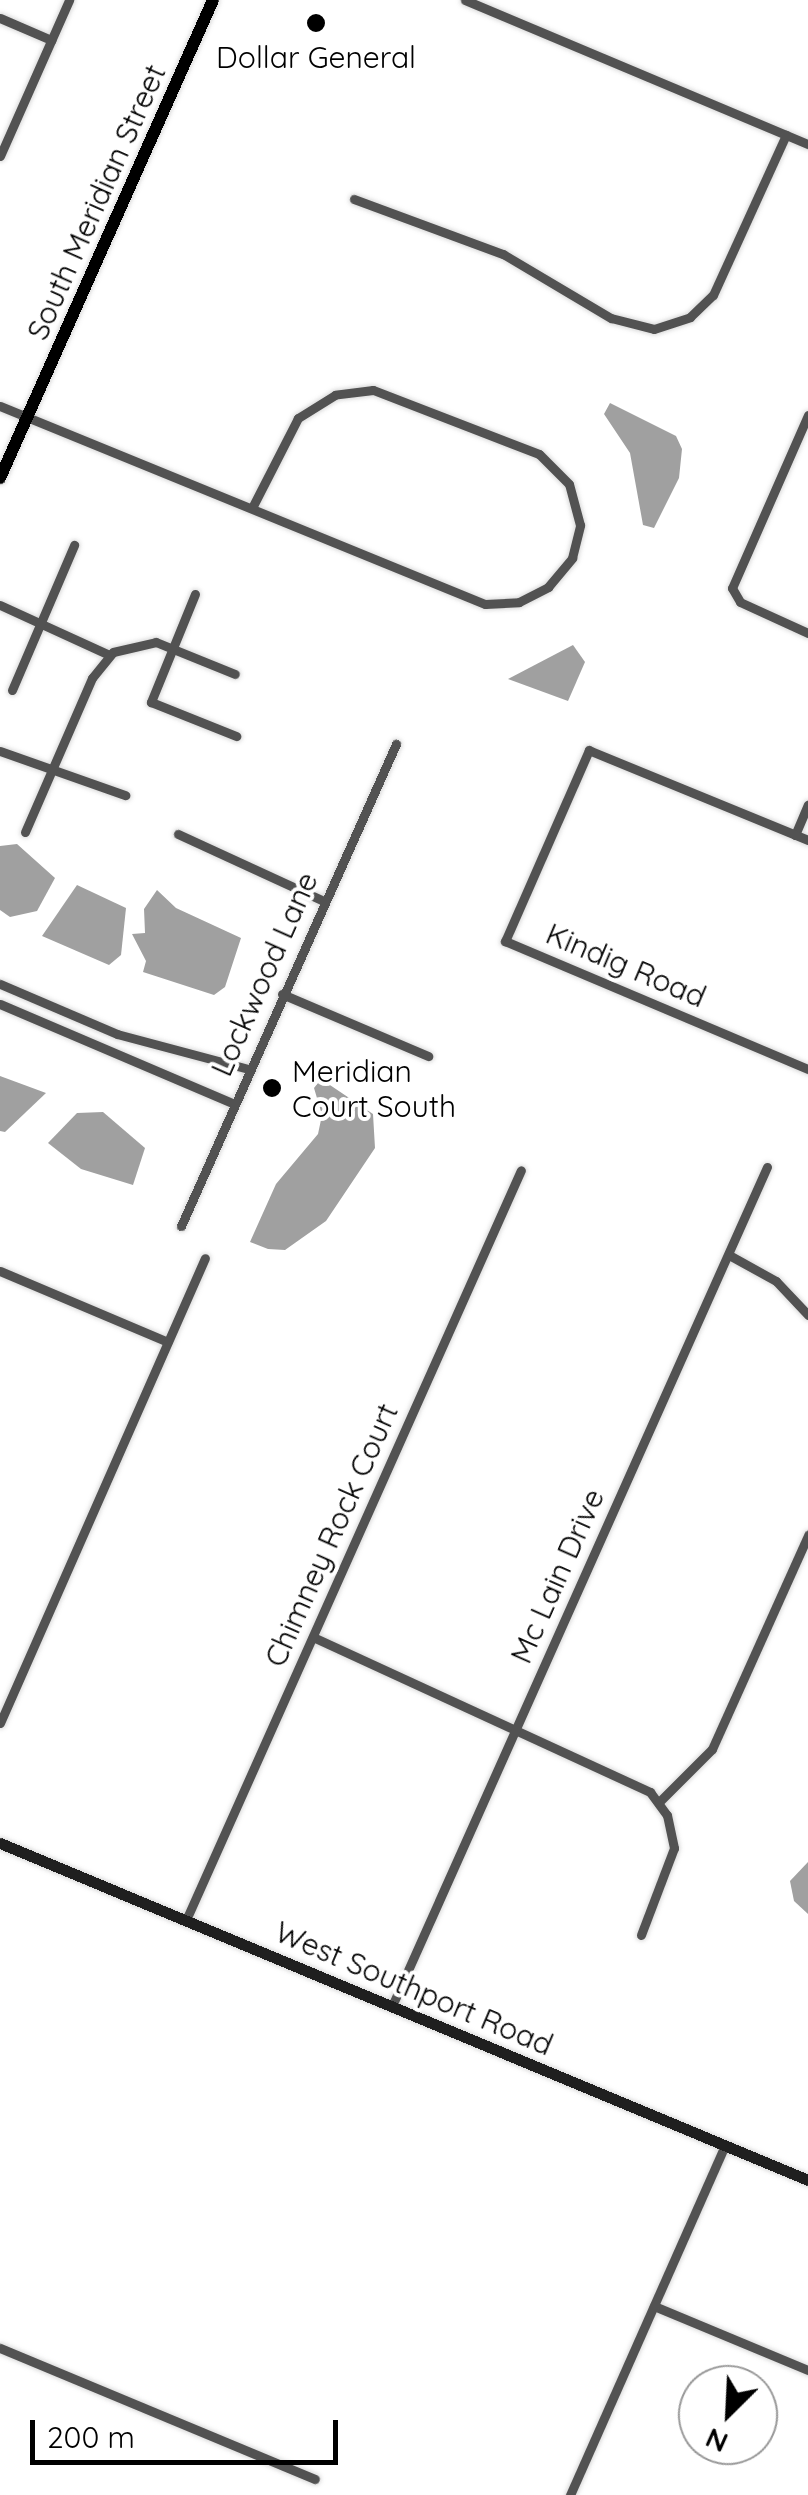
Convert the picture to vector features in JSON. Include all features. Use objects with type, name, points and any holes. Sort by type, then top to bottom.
[{"type":"main road","name":"South Meridian Street","points":[[0,478],[213,0]]},
{"type":"main road","name":"West Southport Road","points":[[0,1843],[808,2180]]},
{"type":"street","points":[[0,156],[69,0]]},
{"type":"street","points":[[465,0],[808,144]]},
{"type":"street","points":[[0,18],[52,40]]},
{"type":"street","points":[[354,199],[503,254],[611,318],[654,329],[690,317],[713,295],[786,135]]},
{"type":"street","points":[[0,406],[485,604],[528,599],[562,574],[578,540],[577,502],[562,473],[535,452],[387,392],[344,392],[306,411],[282,441],[252,508]]},
{"type":"street","points":[[808,415],[732,588],[740,602],[808,633]]},
{"type":"street","points":[[12,690],[74,545]]},
{"type":"street","points":[[195,594],[152,702],[236,736]]},
{"type":"street","points":[[0,605],[109,655]]},
{"type":"street","points":[[25,832],[92,678],[109,655],[141,642],[174,648],[235,674]]},
{"type":"street","name":"Lockwood Lane","points":[[181,1226],[396,744]]},
{"type":"street","name":"Kindig Road","points":[[795,835],[589,750],[505,941],[808,1069]]},
{"type":"street","points":[[0,751],[125,795]]},
{"type":"street","points":[[808,805],[795,835],[808,840]]},
{"type":"street","points":[[178,834],[324,901]]},
{"type":"street","points":[[0,984],[117,1034],[250,1069]]},
{"type":"street","points":[[282,994],[428,1056]]},
{"type":"street","points":[[0,1004],[234,1104]]},
{"type":"street","name":"Mc Lain Drive","points":[[392,2006],[768,1167]]},
{"type":"street","name":"Chimney Rock Court","points":[[186,1920],[522,1170]]},
{"type":"street","points":[[729,1255],[776,1281],[808,1315]]},
{"type":"street","points":[[0,1723],[205,1258]]},
{"type":"street","points":[[0,1271],[168,1342]]},
{"type":"street","points":[[660,1802],[714,1744],[808,1535]]},
{"type":"street","points":[[314,1637],[639,1784],[660,1802],[671,1824],[673,1853],[641,1934]]},
{"type":"street","points":[[570,2495],[725,2146]]},
{"type":"street","points":[[654,2306],[808,2370]]},
{"type":"street","points":[[0,2348],[315,2478]]},
{"type":"shaded area","points":[[610,403],[676,436],[682,449],[679,478],[654,528],[643,525],[630,453],[604,414]]},
{"type":"shaded area","points":[[573,645],[585,662],[568,701],[508,679]]},
{"type":"shaded area","points":[[17,844],[55,878],[37,911],[10,917],[0,910],[0,846]]},
{"type":"shaded area","points":[[77,885],[126,908],[121,955],[109,965],[42,936]]},
{"type":"shaded area","points":[[157,890],[176,908],[241,938],[225,987],[214,995],[143,972],[146,961],[132,934],[145,933],[144,909]]},
{"type":"shaded area","points":[[0,1076],[46,1093],[5,1132],[0,1131]]},
{"type":"shaded area","points":[[321,1079],[373,1114],[375,1148],[326,1221],[285,1250],[268,1249],[250,1242],[276,1184],[318,1134],[322,1115],[314,1088]]},
{"type":"shaded area","points":[[103,1112],[145,1148],[133,1185],[81,1169],[48,1143],[77,1113]]},
{"type":"shaded area","points":[[808,1862],[808,1914],[794,1901],[790,1881]]},
{"type":"place","name":"Dollar General","points":[[316,23]]},
{"type":"place","name":"Meridian Court South","points":[[272,1088]]}]
